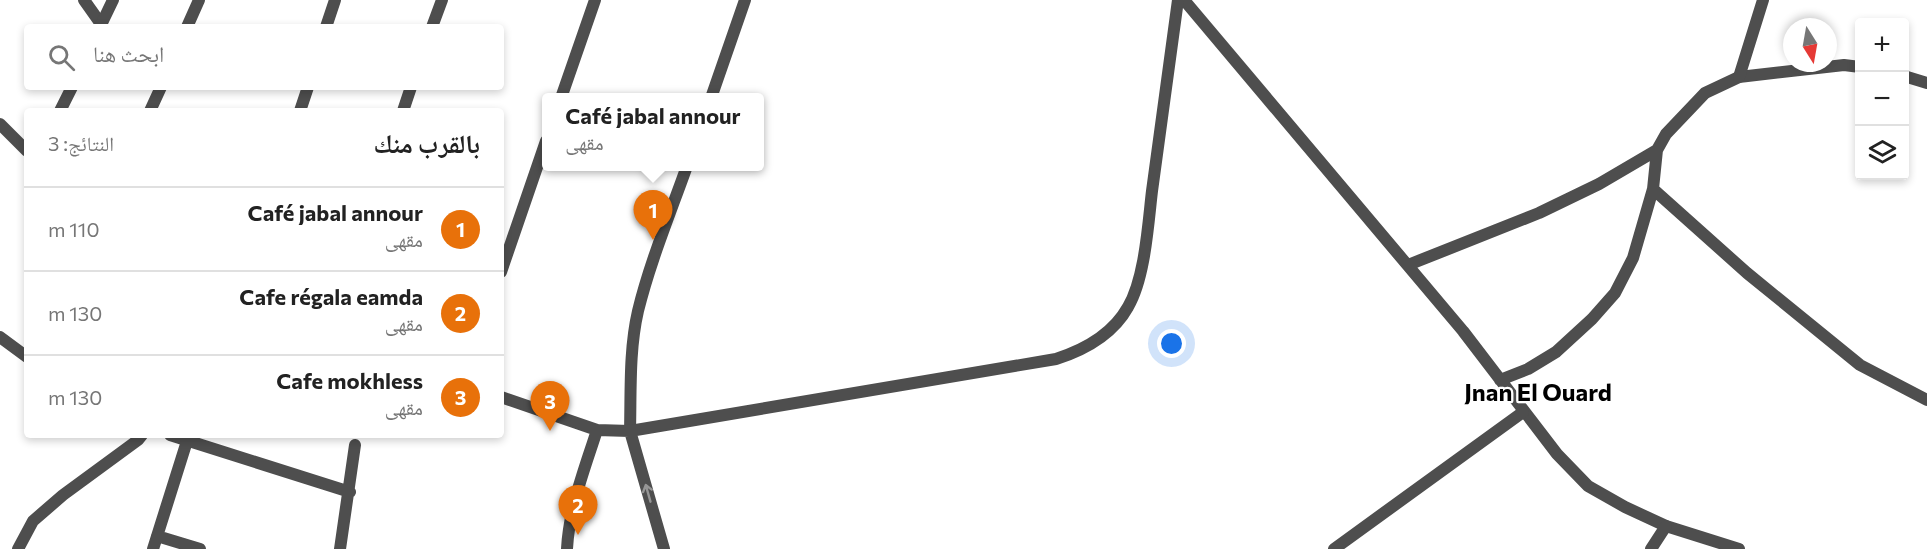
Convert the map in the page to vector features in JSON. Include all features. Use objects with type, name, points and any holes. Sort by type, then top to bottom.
[{"type":"street","points":[[84,0],[100,24]]},
{"type":"street","points":[[101,24],[113,0]]},
{"type":"street","points":[[188,24],[199,0]]},
{"type":"street","points":[[327,24],[335,0]]},
{"type":"street","points":[[433,24],[442,0]]},
{"type":"street","points":[[563,93],[595,0]]},
{"type":"street","points":[[713,93],[745,0]]},
{"type":"street","points":[[504,398],[597,430],[630,431],[1056,359],[1099,339],[1118,321],[1137,290],[1178,0]]},
{"type":"street","points":[[1184,0],[1408,265],[1557,454],[1588,486],[1625,507],[1666,526],[1739,549]]},
{"type":"street","points":[[1739,77],[1763,0]]},
{"type":"street","points":[[1500,380],[1528,369],[1557,352],[1592,319],[1615,293],[1633,258],[1653,189],[1657,150],[1666,134],[1705,93],[1739,77],[1844,65],[1855,66]]},
{"type":"street","points":[[1909,77],[1927,82]]},
{"type":"street","points":[[62,108],[70,90]]},
{"type":"street","points":[[151,108],[160,90]]},
{"type":"street","points":[[301,108],[307,90]]},
{"type":"street","points":[[403,108],[410,90]]},
{"type":"street","points":[[0,124],[24,148]]},
{"type":"street","points":[[1408,265],[1539,213],[1599,184],[1657,150]]},
{"type":"street","points":[[504,263],[542,153]]},
{"type":"street","points":[[664,549],[630,431],[633,347],[638,313],[648,276],[685,171]]},
{"type":"street","points":[[1653,189],[1747,273],[1860,365],[1927,400]]},
{"type":"street","points":[[0,337],[24,355]]},
{"type":"street","points":[[1334,549],[1523,412]]},
{"type":"street","points":[[567,549],[568,532],[575,501],[597,430]]},
{"type":"street","points":[[18,549],[33,521],[136,438]]},
{"type":"street","points":[[179,438],[350,492]]},
{"type":"street","points":[[153,549],[188,441]]},
{"type":"street","points":[[340,549],[355,445]]},
{"type":"street","points":[[1651,549],[1666,526]]},
{"type":"street","points":[[157,536],[200,549]]},
{"type":"place","name":"Café jabal annour","points":[[653,240]]},
{"type":"place","name":"Cafe mokhless","points":[[550,431]]},
{"type":"place","name":"Cafe régala eamda","points":[[578,535]]},
{"type":"district","name":"Jnan El Ouard","points":[[1538,393]]}]
